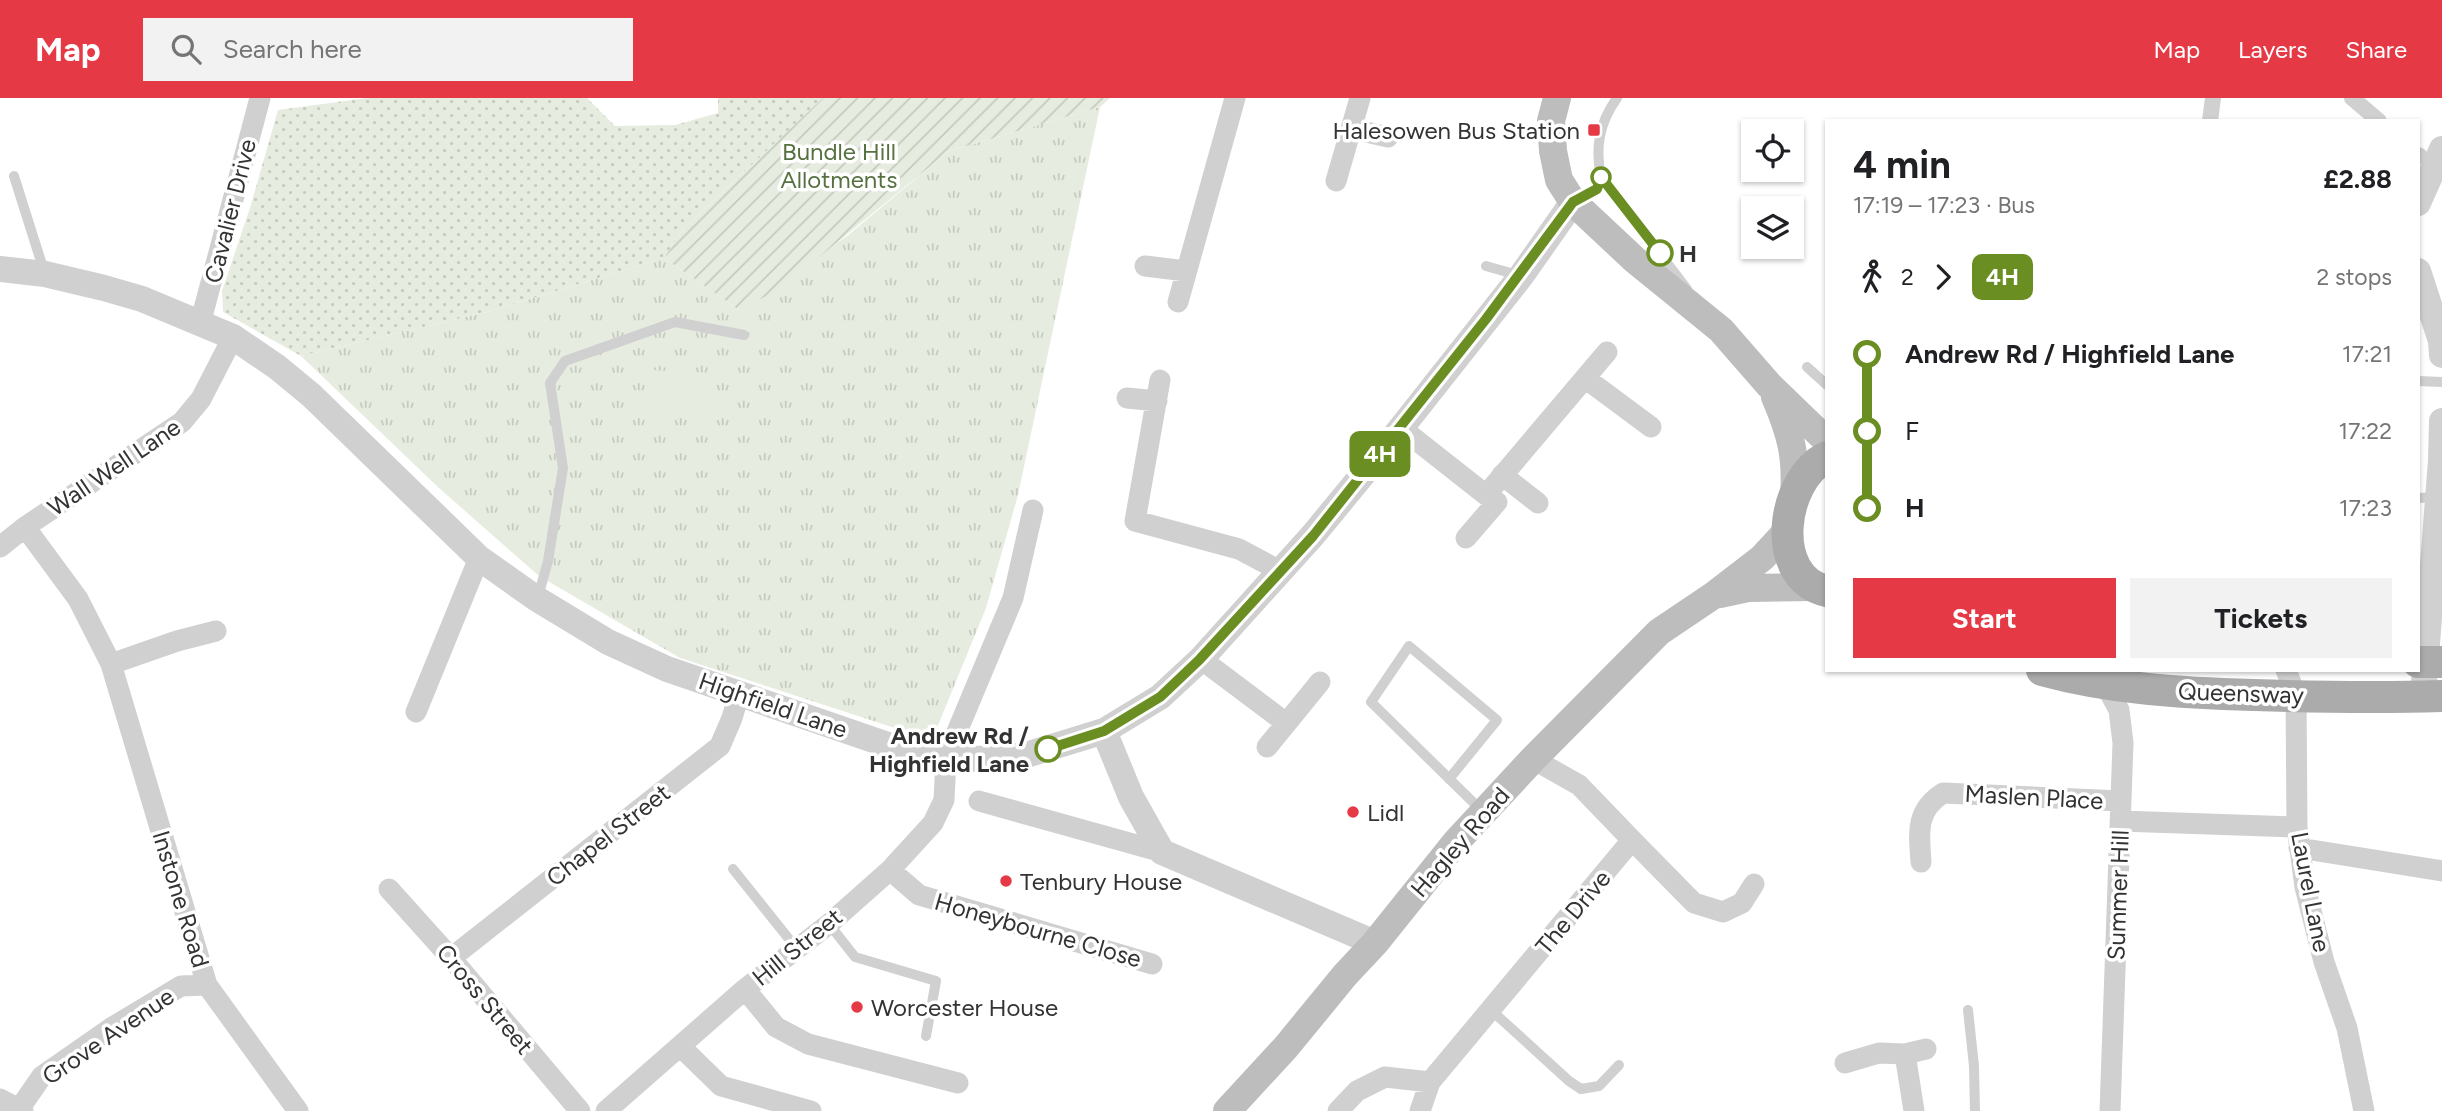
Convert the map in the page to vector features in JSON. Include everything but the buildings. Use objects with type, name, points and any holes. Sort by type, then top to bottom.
[{"type":"main road","points":[[1558,98],[1551,121],[1553,151],[1559,180],[1573,202],[1636,261],[1721,330],[1769,385],[1825,439]]},
{"type":"main road","points":[[1769,385],[1792,441],[1796,471],[1787,531],[1789,550],[1795,567],[1823,590]]},
{"type":"main road","points":[[1794,498],[1813,465],[1825,458]]},
{"type":"main road","name":"Hagley Road","points":[[1227,1111],[1375,943],[1483,811],[1533,759],[1659,632],[1762,558],[1787,531]]},
{"type":"main road","name":"Hagley Road","points":[[1714,595],[1748,588],[1823,590]]},
{"type":"main road","name":"Queensway","points":[[2049,672],[2193,693],[2291,683],[2432,696]]},
{"type":"street","name":"Cavalier Drive","points":[[200,324],[260,98]]},
{"type":"street","points":[[1178,302],[1235,98]]},
{"type":"street","points":[[1336,181],[1360,98]]},
{"type":"street","points":[[2210,119],[2213,98]]},
{"type":"street","points":[[2352,98],[2377,119]]},
{"type":"street","points":[[1353,129],[1388,137]]},
{"type":"street","points":[[2420,192],[2427,153]]},
{"type":"street","name":"Highfield Lane","points":[[0,270],[45,274],[142,299],[233,337],[277,367],[311,395],[479,558],[537,599],[620,647],[667,669],[888,745],[946,758],[987,759],[1026,755],[1104,731],[1160,697],[1200,659],[1313,536],[1521,275],[1573,202]]},
{"type":"street","points":[[1144,266],[1186,271]]},
{"type":"street","points":[[2420,277],[2442,341],[2442,355]]},
{"type":"street","name":"Wall Well Lane","points":[[0,547],[25,527],[183,422],[201,399],[233,337]]},
{"type":"street","points":[[1486,495],[1607,352]]},
{"type":"street","points":[[1585,378],[1651,427]]},
{"type":"street","points":[[1160,380],[1135,521],[1239,550],[1280,571]]},
{"type":"street","points":[[1127,398],[1157,401]]},
{"type":"street","points":[[2432,696],[2428,662],[2428,498],[2442,421]]},
{"type":"street","points":[[1401,428],[1497,502],[1466,538]]},
{"type":"street","points":[[1502,475],[1538,503]]},
{"type":"street","name":"Hill Street","points":[[606,1111],[745,989],[829,923],[890,870],[933,823],[944,800],[946,758],[1013,598],[1033,510]]},
{"type":"street","name":"Instone Road","points":[[25,527],[78,599],[111,664],[207,985],[298,1111]]},
{"type":"street","points":[[416,712],[479,558]]},
{"type":"street","points":[[111,664],[177,640],[216,631]]},
{"type":"street","points":[[1200,659],[1286,723]]},
{"type":"street","points":[[1267,747],[1320,682]]},
{"type":"street","name":"Summer Hill","points":[[2104,682],[2119,710],[2123,743],[2110,1111]]},
{"type":"street","name":"Laurel Lane","points":[[2291,683],[2298,838],[2305,887],[2324,962],[2347,1028],[2364,1111]]},
{"type":"street","name":"Chapel Street","points":[[451,958],[720,746],[739,694]]},
{"type":"street","points":[[1104,731],[1131,796],[1162,852]]},
{"type":"street","points":[[1533,759],[1579,785],[1694,903],[1723,912],[1742,903],[1754,884]]},
{"type":"street","name":"Maslen Place","points":[[1921,862],[1919,826],[1930,801],[1942,793],[2121,811],[2298,838],[2442,871]]},
{"type":"street","points":[[979,801],[1162,852],[1375,943]]},
{"type":"street","name":"The Drive","points":[[1420,1111],[1430,1082],[1632,840]]},
{"type":"street","name":"Honeybourne Close","points":[[890,870],[919,895],[1152,964]]},
{"type":"street","name":"Cross Street","points":[[389,889],[580,1111]]},
{"type":"street","name":"Grove Avenue","points":[[22,1110],[42,1076],[111,1028],[181,986],[207,985]]},
{"type":"street","points":[[745,989],[776,1027],[808,1044],[958,1083]]},
{"type":"street","points":[[680,1046],[721,1086],[811,1111]]},
{"type":"street","points":[[1845,1063],[1879,1053],[1905,1054],[1926,1049]]},
{"type":"street","points":[[1905,1054],[1913,1111]]},
{"type":"street","points":[[1338,1111],[1357,1091],[1385,1077],[1430,1082]]},
{"type":"street","points":[[0,1099],[22,1110]]},
{"type":"lane","points":[[1618,98],[1600,129],[1598,160],[1601,177],[1710,321]]},
{"type":"lane","points":[[14,176],[45,274]]},
{"type":"lane","points":[[1573,202],[1597,189],[1601,177]]},
{"type":"lane","points":[[1486,266],[1521,275]]},
{"type":"lane","points":[[537,599],[548,561],[563,468],[551,383],[565,361],[675,322],[744,335]]},
{"type":"lane","points":[[1807,367],[1825,384]]},
{"type":"lane","points":[[2420,381],[2442,382]]},
{"type":"lane","points":[[1449,779],[1497,720],[1409,646],[1370,702],[1449,779],[1483,811]]},
{"type":"lane","points":[[733,869],[797,949]]},
{"type":"lane","points":[[829,923],[855,957],[936,981],[926,1035]]},
{"type":"lane","points":[[1491,1010],[1569,1081],[1581,1088],[1599,1086],[1619,1065]]},
{"type":"lane","points":[[1968,1010],[1974,1066],[1975,1111]]},
{"type":"green space","points":[[367,98],[587,98],[615,126],[675,125],[718,113],[718,98],[823,98],[682,230],[664,258],[491,311],[301,356],[223,312],[222,291],[250,208],[278,110]]},
{"type":"green space","name":"Bundle Hill Allotments","points":[[823,98],[1110,98],[1100,107],[949,151],[780,289],[739,310],[664,258],[682,230]]},
{"type":"green space","points":[[1100,107],[1018,495],[986,608],[932,740],[680,658],[539,576],[439,488],[301,356],[491,311],[664,258],[739,310],[847,236],[949,151]]},
{"type":"green space","points":[[648,370],[713,373],[711,418],[645,414]]},
{"type":"bus line","name":"4H","points":[[1048,749],[1104,731],[1160,697],[1200,659],[1313,536],[1521,275],[1573,202],[1597,189],[1601,177],[1660,253]]},
{"type":"place","name":"Halesowen Bus Station","points":[[1594,130]]},
{"type":"place","name":"H","points":[[1660,253]]},
{"type":"place","name":"Andrew Rd / Highfield Lane","points":[[1048,749]]},
{"type":"place","name":"Lidl","points":[[1353,812]]},
{"type":"place","name":"Tenbury House","points":[[1006,881]]},
{"type":"place","name":"Worcester House","points":[[857,1007]]}]
